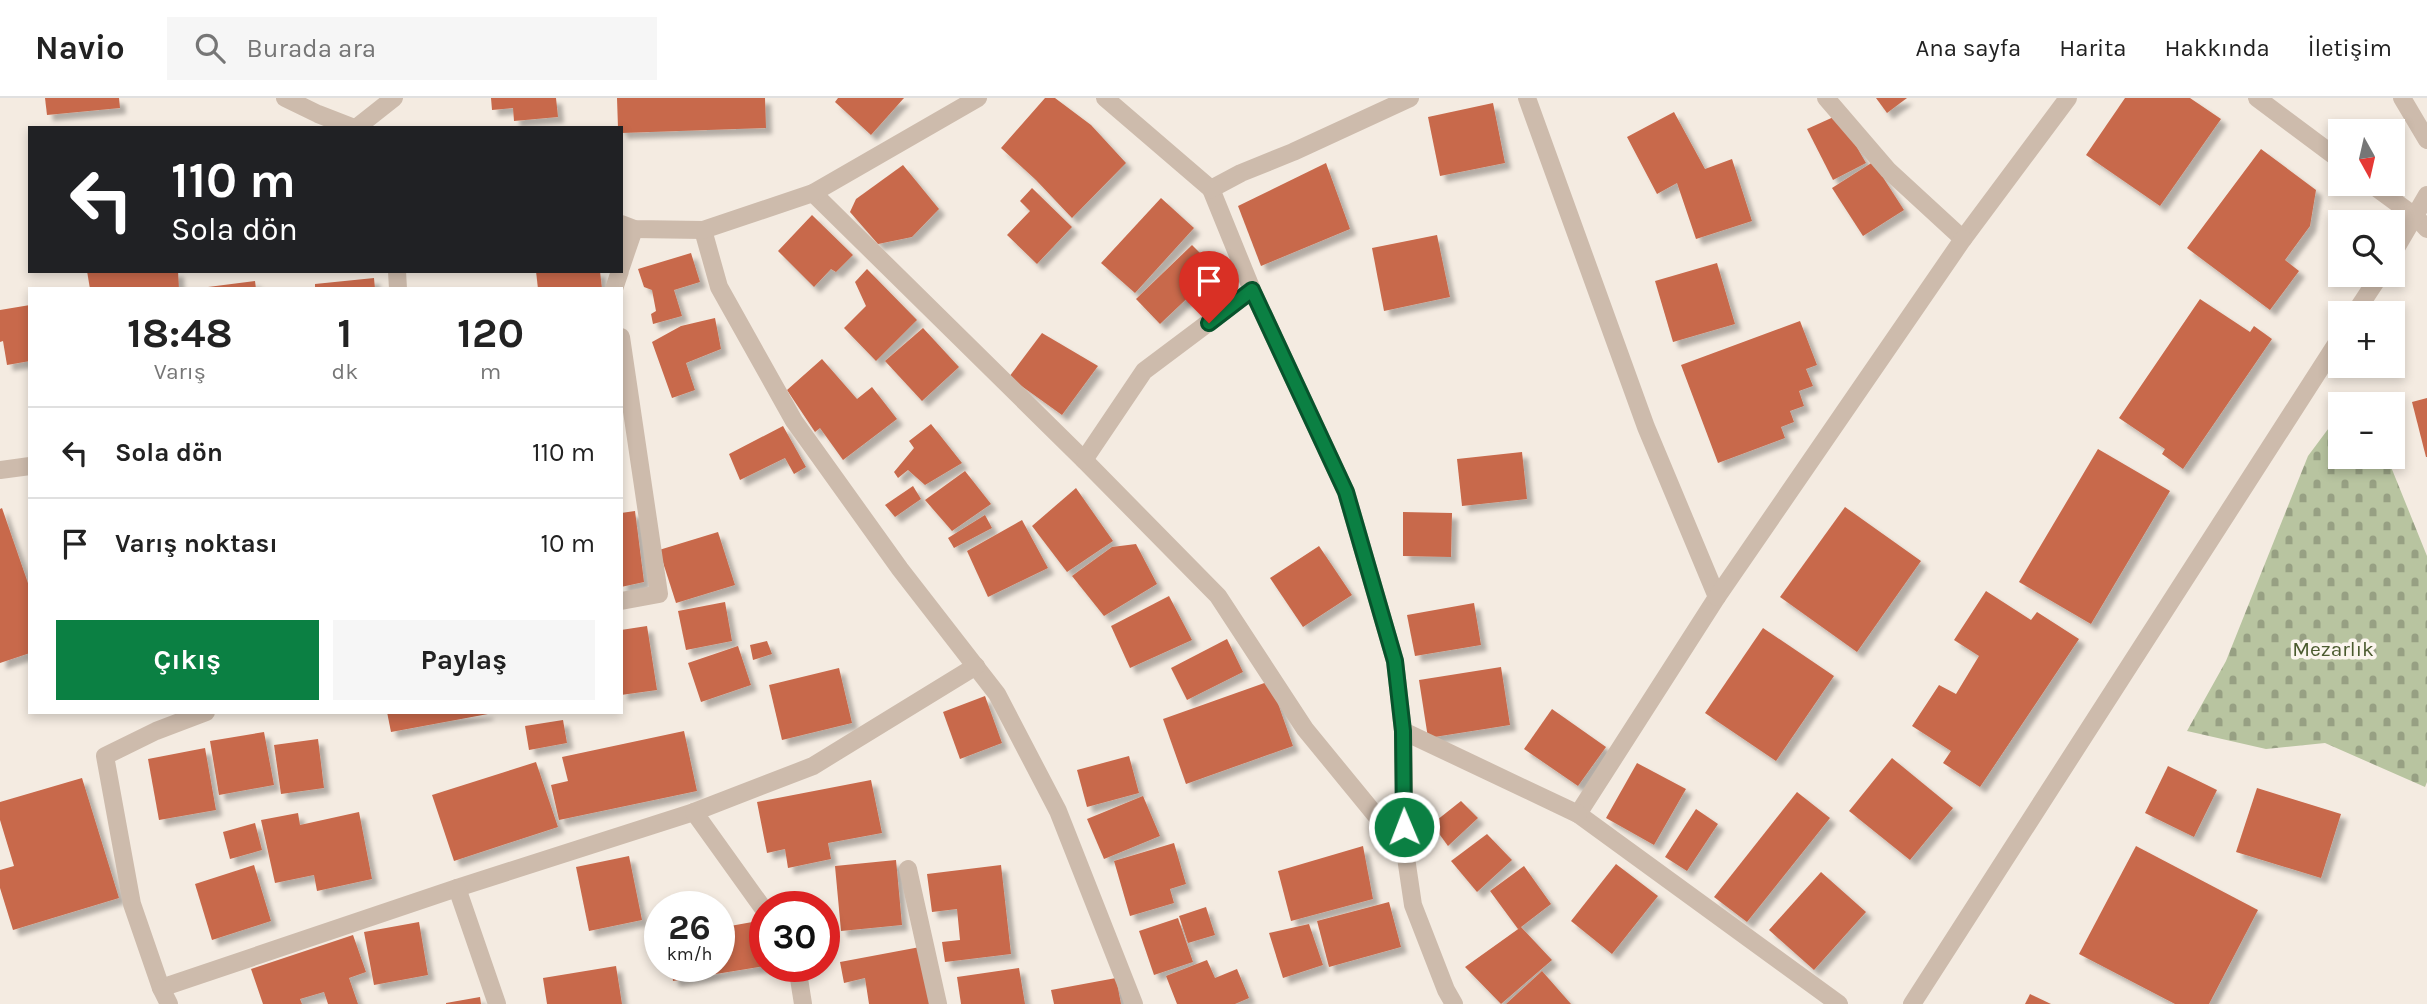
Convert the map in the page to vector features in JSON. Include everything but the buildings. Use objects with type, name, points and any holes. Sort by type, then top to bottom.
[{"type":"street","points":[[285,98],[350,126]]},
{"type":"street","points":[[358,126],[394,98]]},
{"type":"street","points":[[623,257],[628,226],[703,230],[813,193],[978,98]]},
{"type":"street","points":[[1105,98],[1211,189],[1252,290],[1346,492],[1395,661],[1403,731],[1405,851],[1413,905],[1454,1004]]},
{"type":"street","points":[[1211,189],[1410,98]]},
{"type":"street","points":[[1527,98],[1646,427],[1717,597]]},
{"type":"street","points":[[1826,98],[1888,170],[1963,239]]},
{"type":"street","points":[[1578,814],[1717,597],[1963,239],[2068,98]]},
{"type":"street","points":[[2257,98],[2328,151]]},
{"type":"street","points":[[2402,98],[2427,140]]},
{"type":"street","points":[[813,193],[1218,596],[1304,729],[1405,851]]},
{"type":"street","points":[[2405,241],[2422,223],[2427,195]]},
{"type":"street","points":[[2387,196],[2422,223]]},
{"type":"street","points":[[703,230],[719,287],[794,421],[901,569],[997,694],[1058,811],[1133,1004]]},
{"type":"street","points":[[1084,460],[1144,371],[1252,290]]},
{"type":"street","points":[[623,351],[659,594],[623,601]]},
{"type":"street","points":[[1912,1004],[2328,357]]},
{"type":"street","points":[[0,470],[28,466]]},
{"type":"street","points":[[201,714],[156,731],[105,756],[132,904],[165,996],[457,888],[694,812],[813,766],[976,666]]},
{"type":"street","points":[[1403,731],[1578,814],[1839,1004]]},
{"type":"street","points":[[694,812],[751,891]]},
{"type":"street","points":[[908,869],[938,1004]]},
{"type":"street","points":[[457,888],[497,1004]]},
{"type":"street","points":[[800,982],[803,1004]]},
{"type":"green space","name":"Mezarlık","points":[[2328,429],[2328,469],[2392,469],[2427,556],[2425,787],[2325,743],[2266,749],[2187,731],[2226,661],[2308,456]]},
{"type":"route","points":[[1209,323],[1252,290],[1346,492],[1395,661],[1403,731],[1404,827]]}]
